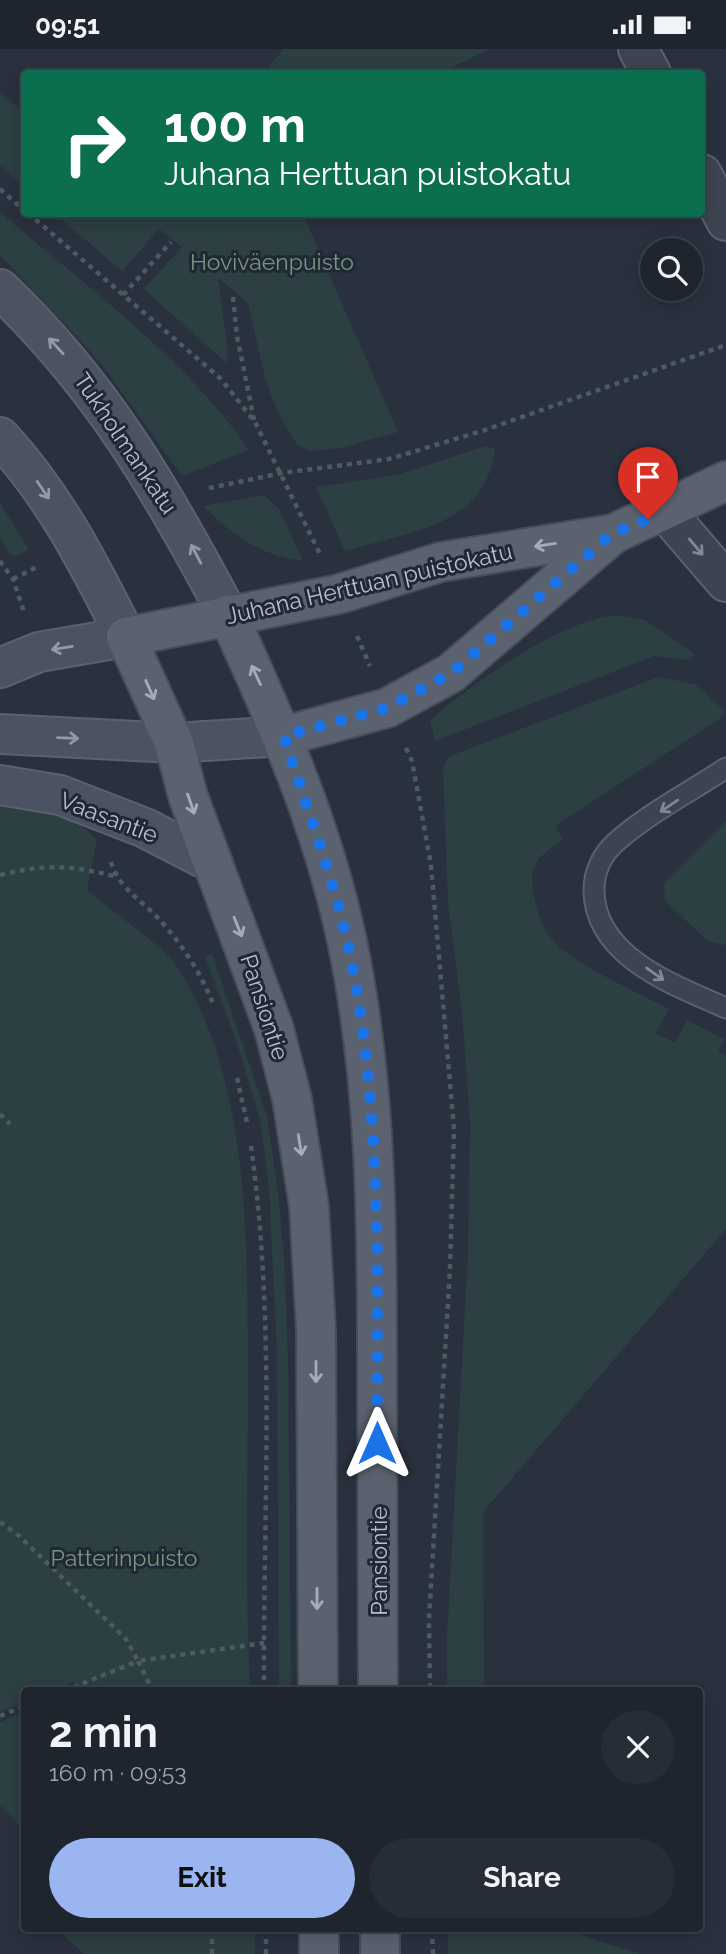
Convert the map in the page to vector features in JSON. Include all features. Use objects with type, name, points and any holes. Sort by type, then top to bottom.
[{"type":"main road","name":"Tukholmankatu","points":[[0,289],[73,364],[125,435],[168,502],[228,615]]},
{"type":"main road","points":[[0,437],[26,465],[64,522],[126,637],[39,652],[0,668]]},
{"type":"main road","name":"Juhana Herttuan puistokatu","points":[[126,637],[339,594],[441,562],[612,534],[726,481]]},
{"type":"main road","name":"Juhana Herttuan puistokatu","points":[[174,743],[284,736],[387,708],[451,673],[612,534]]},
{"type":"main road","name":"Pansiontie","points":[[228,615],[284,736],[336,897],[347,943],[365,1059],[377,1225],[378,1687]]},
{"type":"main road","name":"Pansiontie","points":[[126,637],[174,743],[213,863],[274,1029],[292,1099],[309,1206],[316,1330],[318,1687]]},
{"type":"main road","points":[[0,734],[174,743]]},
{"type":"main road","name":"Vaasantie","points":[[0,785],[60,795],[145,828],[213,863]]},
{"type":"main road","points":[[319,1932],[319,1954]]},
{"type":"main road","points":[[380,1932],[380,1954]]},
{"type":"street","points":[[638,49],[649,70]]},
{"type":"street","points":[[705,180],[726,222]]},
{"type":"street","points":[[665,511],[726,582]]},
{"type":"lane","points":[[726,768],[614,844],[595,875],[594,890],[600,919],[614,940],[635,960],[664,981],[726,1008]]},
{"type":"path","points":[[0,189],[21,208]]},
{"type":"path","points":[[32,217],[220,378],[255,422],[339,594],[412,761],[431,865],[454,1129],[450,1269],[429,1618],[430,1687]]},
{"type":"path","points":[[123,295],[171,242]]},
{"type":"path","points":[[233,297],[237,336],[255,422]]},
{"type":"path","points":[[206,489],[282,473],[389,459],[485,430],[726,345]]},
{"type":"path","points":[[0,561],[13,579]]},
{"type":"path","points":[[0,875],[33,867],[71,866],[115,877],[160,921],[204,979],[217,1013]]},
{"type":"path","points":[[235,1070],[248,1130]]},
{"type":"path","points":[[0,1114],[9,1123]]},
{"type":"path","points":[[250,1144],[262,1226],[265,1432],[264,1687]]},
{"type":"path","points":[[0,1522],[18,1535],[126,1639],[151,1687]]},
{"type":"path","points":[[74,1687],[138,1661],[264,1643]]},
{"type":"path","points":[[0,1716],[21,1707]]},
{"type":"path","points":[[212,1932],[212,1954]]},
{"type":"path","points":[[266,1932],[266,1954]]},
{"type":"path","points":[[432,1932],[432,1954]]},
{"type":"green space","points":[[284,49],[490,49],[446,70],[266,70]]},
{"type":"green space","points":[[0,92],[21,110],[21,184],[0,165]]},
{"type":"green space","points":[[0,212],[165,354],[224,417],[249,450],[182,476],[100,362],[0,255]]},
{"type":"green space","name":"Hoviväenpuisto","points":[[59,217],[304,217],[398,432],[340,448],[309,451],[297,445],[277,411],[265,378],[248,303],[218,278],[228,352],[226,363],[144,289],[182,247],[159,229],[122,271]]},
{"type":"green space","points":[[486,446],[495,449],[489,475],[477,495],[460,511],[418,531],[345,551],[316,487],[397,475]]},
{"type":"green space","points":[[264,495],[279,509],[303,561],[273,554],[248,543],[203,506]]},
{"type":"green space","points":[[0,503],[29,549],[17,556],[10,555],[0,538]]},
{"type":"green space","points":[[616,615],[645,620],[695,654],[689,660],[654,656],[435,741],[430,720],[494,671],[543,641],[569,629]]},
{"type":"green space","points":[[658,677],[695,684],[725,711],[719,719],[555,826],[563,840],[541,857],[532,875],[535,901],[542,922],[558,946],[587,966],[669,1009],[656,1033],[675,1043],[687,1020],[724,1039],[718,1051],[726,1056],[726,1229],[483,1512],[484,1687],[447,1687],[447,1637],[468,1252],[470,1123],[462,1012],[448,904],[443,767],[450,756]]},
{"type":"green space","name":"Patterinpuisto","points":[[0,798],[65,818],[78,824],[97,840],[87,890],[148,938],[176,965],[201,1010],[219,1059],[240,1163],[245,1216],[250,1687],[78,1687],[74,1682],[61,1687],[21,1687],[21,1703],[0,1712]]},
{"type":"green space","points":[[726,821],[726,945],[708,941],[665,901],[664,883]]},
{"type":"green space","points":[[212,953],[267,1117],[277,1184],[284,1256],[288,1356],[291,1687],[279,1687],[277,1355],[269,1186],[260,1119],[237,1043],[205,957]]},
{"type":"green space","points":[[21,1713],[21,1827],[0,1805],[0,1722]]},
{"type":"green space","points":[[60,1932],[255,1932],[255,1954],[84,1954]]},
{"type":"green space","points":[[448,1932],[570,1932],[641,1954],[448,1954]]},
{"type":"route","points":[[377,1443],[377,1225],[365,1059],[347,943],[338,904],[284,736],[387,708],[451,673],[612,534],[648,519]]}]
